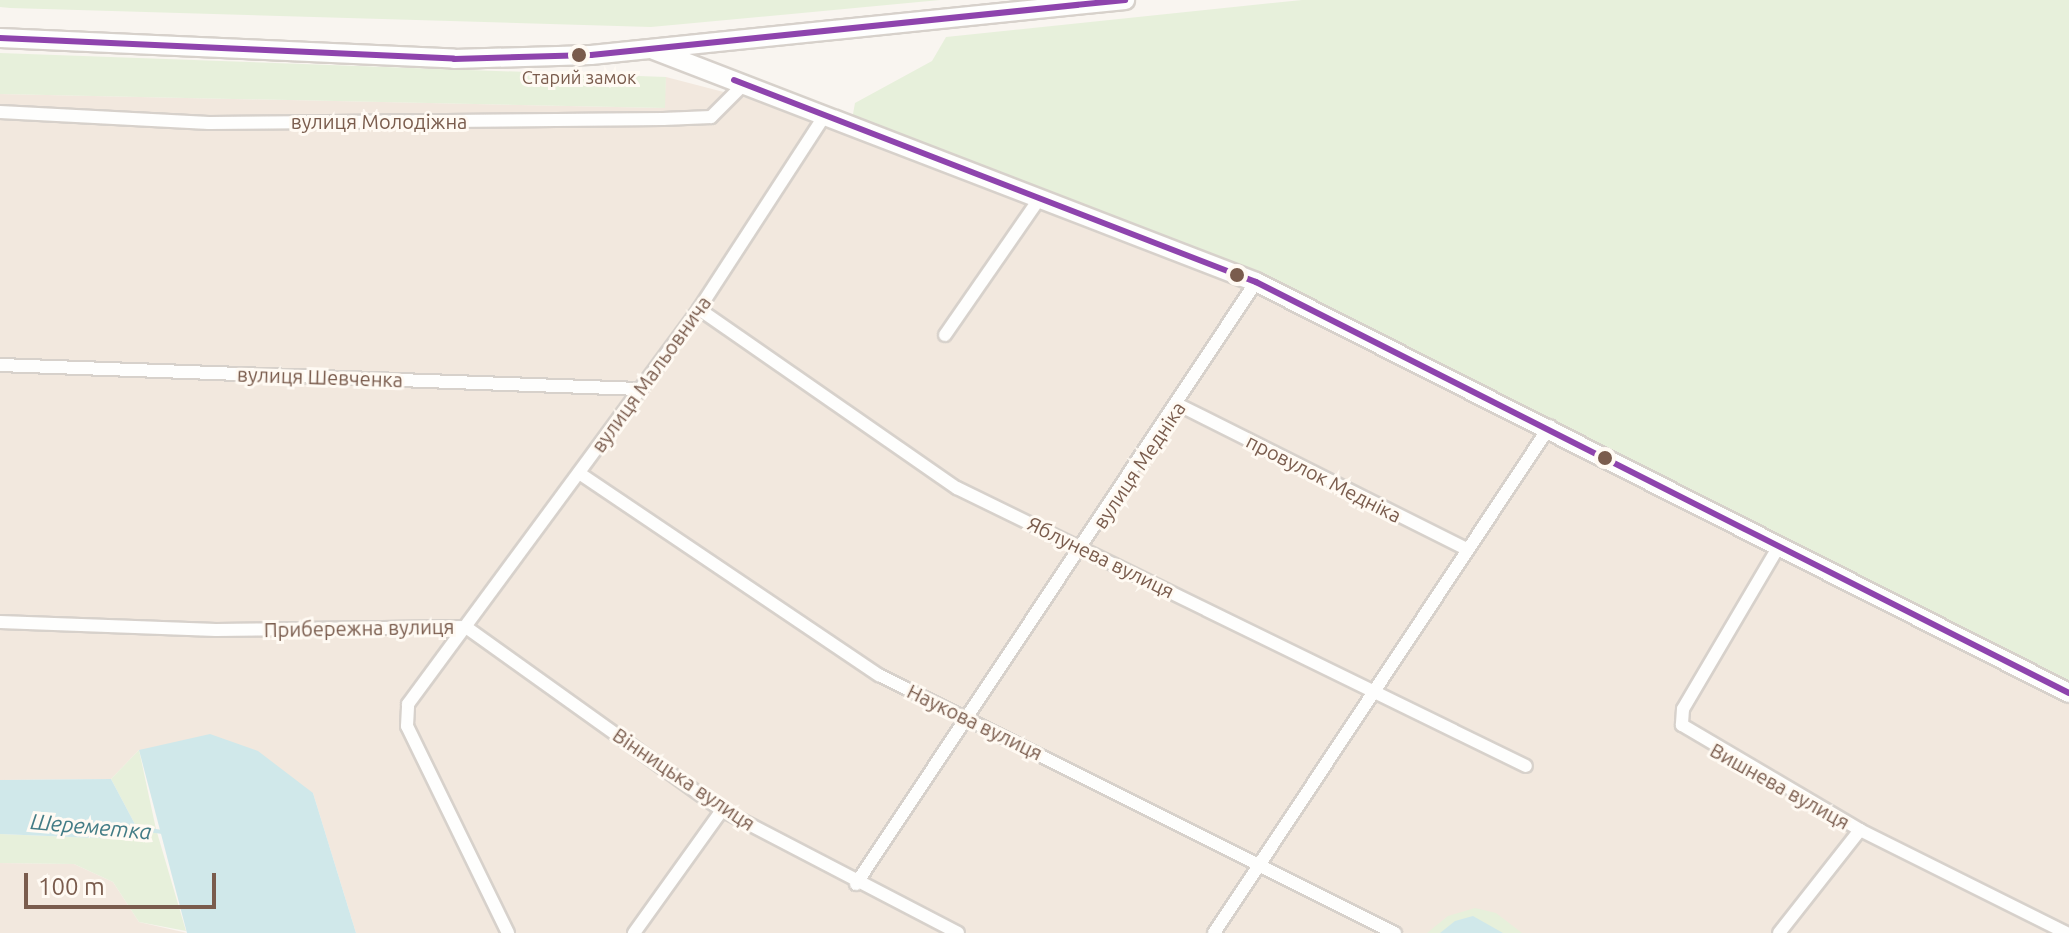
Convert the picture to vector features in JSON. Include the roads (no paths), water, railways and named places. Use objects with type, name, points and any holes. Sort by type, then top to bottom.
[{"type":"street","points":[[0,38],[454,59],[654,50],[1125,0]]},
{"type":"street","points":[[654,50],[1256,282],[1550,426],[2069,693]]},
{"type":"street","name":"вулиця Молодіжна","points":[[0,112],[209,123],[675,119],[711,117],[739,82]]},
{"type":"street","name":"вулиця Мальовнича","points":[[466,627],[699,309],[825,115]]},
{"type":"street","points":[[945,335],[1039,199]]},
{"type":"street","name":"вулиця Медніка","points":[[856,884],[1179,405],[1256,282]]},
{"type":"street","name":"Яблунева вулиця","points":[[699,309],[957,488],[1376,689],[1526,766]]},
{"type":"street","name":"вулиця Шевченка","points":[[0,365],[640,389]]},
{"type":"street","name":"провулок Медніка","points":[[1179,405],[1468,550]]},
{"type":"street","points":[[1214,933],[1550,426]]},
{"type":"street","name":"Наукова вулиця","points":[[579,473],[879,675],[1395,933]]},
{"type":"street","name":"Вишнева вулиця","points":[[1779,546],[1683,709],[1682,725],[1860,830],[2067,933]]},
{"type":"street","name":"Прибережна вулиця","points":[[0,622],[216,630],[466,627]]},
{"type":"street","name":"Прибережна вулиця","points":[[466,627],[408,704],[407,726],[508,933]]},
{"type":"street","name":"Вінницька вулиця","points":[[466,627],[722,810],[856,884],[958,933]]},
{"type":"street","points":[[634,933],[722,810]]},
{"type":"street","points":[[1779,933],[1860,830]]},
{"type":"water","points":[[210,734],[258,751],[313,793],[356,933],[187,933],[139,750]]},
{"type":"water","points":[[111,779],[137,828],[120,839],[0,834],[0,780]]},
{"type":"water","points":[[1473,916],[1503,933],[1440,933],[1455,921]]},
{"type":"waterway","name":"Шереметка","points":[[134,828],[161,832]]},
{"type":"place","name":"Старий замок","points":[[579,55]]}]
